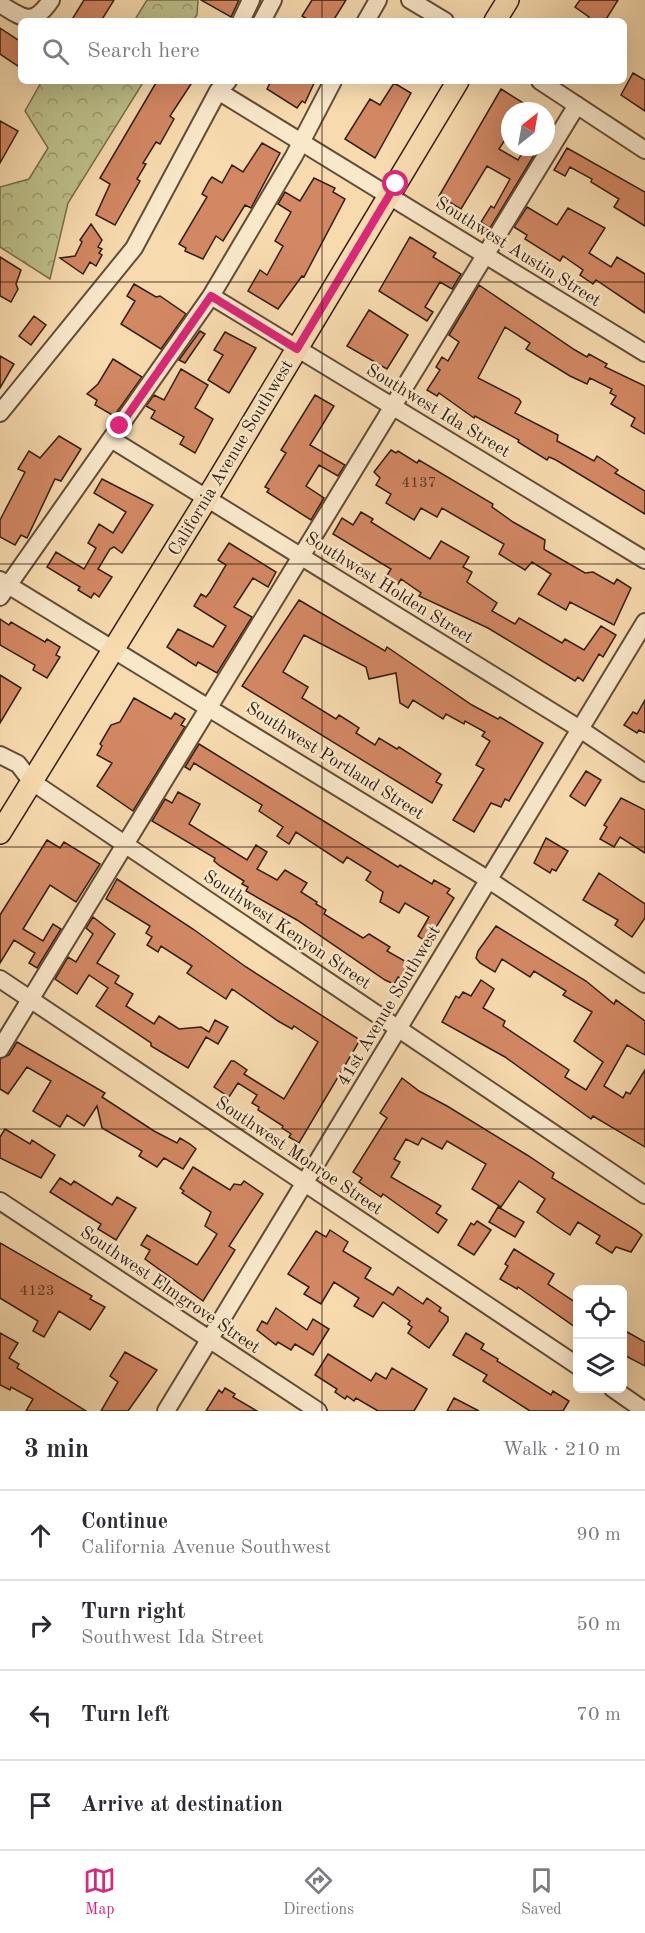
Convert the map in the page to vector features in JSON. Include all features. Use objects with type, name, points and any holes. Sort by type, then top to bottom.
[{"type":"main road","points":[[497,18],[508,0]]},
{"type":"main road","name":"California Avenue Southwest","points":[[0,833],[207,498],[456,84]]},
{"type":"street","points":[[35,18],[51,0]]},
{"type":"street","points":[[242,18],[251,0]]},
{"type":"street","points":[[264,18],[273,0]]},
{"type":"street","points":[[368,18],[378,0]]},
{"type":"street","points":[[410,0],[440,18]]},
{"type":"street","points":[[0,4],[24,18]]},
{"type":"street","points":[[0,413],[134,248],[221,84]]},
{"type":"street","name":"Southwest Austin Street","points":[[221,84],[300,142],[645,353]]},
{"type":"street","points":[[3,588],[211,296],[331,84]]},
{"type":"street","points":[[545,84],[645,150]]},
{"type":"street","points":[[0,1049],[577,105]]},
{"type":"street","name":"Southwest Ida Street","points":[[211,296],[645,560]]},
{"type":"street","name":"Southwest Holden Street","points":[[111,439],[580,729],[645,773]]},
{"type":"street","name":"Southwest Portland Street","points":[[3,588],[114,648],[209,706],[489,880],[645,984]]},
{"type":"street","name":"41st Avenue Southwest","points":[[166,1411],[645,622]]},
{"type":"street","name":"Southwest Kenyon Street","points":[[0,756],[18,764],[31,781],[645,1195]]},
{"type":"street","name":"Southwest Monroe Street","points":[[0,979],[573,1363]]},
{"type":"street","name":"Southwest Elmgrove Street","points":[[0,1200],[318,1411]]},
{"type":"street","points":[[618,1393],[645,1411]]},
{"type":"green space","points":[[147,0],[198,0],[197,15],[194,18],[136,18]]},
{"type":"green space","points":[[40,84],[142,84],[68,203],[50,279],[0,247],[0,187],[29,179],[48,148],[25,111]]},
{"type":"building","points":[[84,0],[114,0],[103,18],[73,18]]},
{"type":"building","points":[[201,0],[239,0],[231,17]]},
{"type":"building","points":[[312,0],[346,0],[335,18],[305,18],[302,16]]},
{"type":"building","points":[[580,0],[618,0],[607,18],[588,18],[575,7]]},
{"type":"building","points":[[0,28],[18,40],[18,66],[0,54]]},
{"type":"building","points":[[633,73],[645,80],[645,111],[621,95]]},
{"type":"building","points":[[155,84],[191,84],[170,116],[174,119],[160,144],[156,142],[143,163],[146,164],[137,179],[140,181],[115,225],[96,215],[110,184],[100,178]]},
{"type":"building","points":[[270,84],[314,84],[305,103],[302,101],[297,108],[267,89]]},
{"type":"building","points":[[393,84],[411,93],[375,158],[345,139],[370,99],[380,105]]},
{"type":"building","points":[[501,89],[522,102],[501,102],[501,146],[499,149],[501,156],[511,156],[518,160],[520,156],[534,156],[490,228],[481,222],[491,206],[494,208],[510,179],[487,166],[461,209],[439,196]]},
{"type":"building","points":[[0,121],[18,131],[0,163]]},
{"type":"building","points":[[262,143],[280,153],[251,208],[245,205],[223,241],[216,236],[203,259],[185,251],[186,248],[179,244],[207,197],[202,194],[209,181],[212,177],[222,183],[232,165],[243,172]]},
{"type":"building","points":[[567,148],[645,192],[645,226],[614,207],[619,199],[591,182],[592,179],[570,167],[565,176],[554,170]]},
{"type":"building","points":[[314,178],[335,188],[333,192],[345,199],[304,277],[302,276],[278,309],[248,291],[260,270],[267,275],[283,246],[275,241],[291,212],[278,204],[285,192],[300,201]]},
{"type":"building","points":[[527,207],[557,225],[568,208],[605,228],[589,253],[611,267],[617,257],[645,274],[645,313],[596,280],[593,284],[580,275],[583,270],[563,256],[560,261],[525,239],[527,235],[514,227]]},
{"type":"building","points":[[91,224],[102,240],[98,247],[102,249],[99,253],[102,255],[96,266],[90,262],[83,274],[60,258],[75,256],[82,242],[80,240]]},
{"type":"building","points":[[410,237],[436,253],[433,257],[461,274],[452,289],[440,282],[425,307],[433,312],[427,321],[379,291]]},
{"type":"building","points":[[0,257],[21,270],[16,284],[18,289],[11,302],[0,296]]},
{"type":"building","points":[[134,284],[156,297],[160,296],[186,314],[161,349],[121,324],[135,301],[127,296]]},
{"type":"building","points":[[479,285],[575,350],[587,357],[589,354],[607,364],[605,367],[645,386],[645,434],[631,426],[635,418],[611,404],[616,396],[610,393],[612,389],[590,378],[587,384],[570,376],[526,349],[530,343],[505,327],[478,378],[519,399],[521,402],[515,413],[558,435],[557,441],[594,461],[597,456],[618,470],[615,473],[645,491],[645,514],[556,460],[549,457],[547,460],[518,442],[519,440],[475,416],[474,418],[439,393],[437,396],[427,390],[440,370],[436,367],[442,357],[448,361],[459,342],[449,335]]},
{"type":"building","points":[[369,310],[408,335],[387,369],[347,346]]},
{"type":"building","points":[[34,316],[46,325],[31,345],[19,336]]},
{"type":"building","points":[[200,331],[205,334],[185,363],[179,360]]},
{"type":"building","points":[[225,332],[256,348],[229,393],[208,380],[223,355],[214,350]]},
{"type":"building","points":[[0,356],[14,364],[0,388]]},
{"type":"building","points":[[113,359],[142,377],[114,416],[95,405],[97,400],[87,394],[98,384]]},
{"type":"building","points":[[181,369],[208,385],[195,408],[213,419],[195,453],[180,444],[184,437],[151,418],[155,411],[146,406],[154,395],[164,400]]},
{"type":"building","points":[[315,395],[334,406],[310,445],[345,465],[338,476],[319,465],[306,486],[324,498],[311,520],[267,492],[269,489],[265,487],[286,453],[281,450]]},
{"type":"building","points":[[59,436],[81,449],[61,481],[55,479],[27,538],[21,535],[15,545],[0,537],[0,520],[25,472],[18,469],[29,451],[40,458]]},
{"type":"building","points":[[391,450],[396,453],[398,451],[417,463],[419,460],[493,504],[492,507],[513,522],[545,540],[544,549],[585,573],[593,572],[614,584],[617,579],[631,588],[614,625],[570,602],[566,610],[538,594],[551,574],[532,562],[525,570],[499,554],[504,544],[442,508],[437,517],[421,508],[414,520],[386,503],[391,494],[376,485],[380,478],[374,472]]},
{"type":"building","points":[[102,479],[153,505],[122,553],[114,547],[110,549],[98,569],[112,577],[99,597],[94,593],[91,598],[78,590],[80,587],[47,567],[56,552],[84,569],[96,548],[88,543],[99,524],[113,533],[126,512],[94,493]]},
{"type":"building","points":[[361,512],[373,519],[371,522],[430,559],[441,541],[469,557],[463,567],[472,572],[467,582],[497,603],[492,611],[515,624],[519,618],[562,643],[565,639],[584,650],[601,626],[616,635],[603,657],[599,654],[583,681],[578,677],[575,681],[488,628],[419,596],[421,593],[401,579],[398,584],[386,577],[391,569],[333,534],[342,518],[353,525]]},
{"type":"building","points":[[229,543],[276,572],[268,587],[253,578],[234,607],[252,617],[217,673],[198,662],[196,666],[167,647],[178,629],[213,647],[226,626],[194,606],[201,594],[206,597],[210,592],[226,565],[218,560]]},
{"type":"building","points":[[299,600],[385,651],[387,647],[472,705],[498,719],[500,717],[543,743],[509,801],[505,799],[501,807],[491,803],[474,832],[453,820],[484,769],[476,765],[490,741],[482,736],[485,732],[465,721],[464,724],[446,714],[443,719],[413,700],[408,708],[400,703],[396,673],[369,679],[366,667],[304,635],[283,672],[308,687],[302,698],[336,719],[339,715],[350,722],[359,728],[356,733],[375,745],[379,738],[397,749],[399,747],[441,774],[436,782],[442,785],[432,803],[242,686]]},
{"type":"building","points":[[0,619],[9,625],[11,622],[45,642],[47,639],[60,647],[56,655],[60,657],[47,678],[33,670],[35,665],[0,645]]},
{"type":"building","points":[[0,675],[21,688],[0,723]]},
{"type":"building","points":[[134,698],[171,719],[175,713],[185,719],[181,725],[185,727],[133,811],[97,786],[112,763],[97,755],[102,746],[100,744],[111,725],[120,722]]},
{"type":"building","points":[[645,700],[645,733],[639,730],[637,733],[624,725],[633,712],[637,714]]},
{"type":"building","points":[[199,744],[398,867],[400,865],[432,884],[434,880],[450,889],[447,893],[454,898],[427,942],[418,936],[429,917],[405,903],[399,913],[380,902],[383,892],[366,880],[371,872],[347,857],[343,863],[296,832],[289,844],[277,836],[283,827],[259,811],[262,805],[194,763],[190,770],[185,767]]},
{"type":"building","points":[[586,771],[601,780],[585,806],[570,796]]},
{"type":"building","points":[[178,792],[200,804],[189,824],[247,860],[256,845],[267,852],[257,869],[277,880],[285,870],[307,883],[301,892],[326,910],[324,914],[363,938],[369,934],[390,947],[387,951],[410,964],[402,979],[398,977],[394,984],[385,980],[297,920],[246,891],[248,887],[242,884],[244,881],[220,866],[214,861],[215,858],[152,821],[165,799],[172,803]]},
{"type":"building","points":[[621,798],[645,810],[645,853],[620,837],[614,847],[600,839],[607,827],[604,825]]},
{"type":"building","points":[[546,838],[568,851],[556,871],[552,869],[550,873],[534,863]]},
{"type":"building","points":[[47,840],[60,848],[64,842],[100,864],[76,902],[50,885],[23,929],[43,941],[53,924],[61,929],[37,968],[29,963],[35,953],[14,940],[0,963],[0,915]]},
{"type":"building","points":[[599,873],[645,904],[645,918],[632,937],[615,925],[618,920],[583,900]]},
{"type":"building","points":[[117,879],[246,967],[360,1040],[299,1143],[289,1137],[291,1134],[282,1128],[283,1126],[258,1110],[259,1107],[252,1103],[257,1095],[238,1083],[229,1097],[214,1087],[231,1061],[234,1061],[247,1070],[244,1074],[284,1099],[318,1042],[294,1026],[292,1029],[278,1021],[232,989],[226,999],[187,973],[192,966],[161,946],[158,952],[147,945],[152,937],[146,933],[150,926],[106,899]]},
{"type":"building","points":[[93,917],[115,934],[97,963],[119,976],[115,983],[133,994],[126,1006],[154,1024],[159,1016],[179,1029],[201,1027],[209,1032],[215,1020],[228,1027],[218,1044],[206,1037],[188,1068],[151,1046],[151,1043],[96,1006],[108,988],[89,975],[77,994],[55,979],[68,957],[76,962],[93,934],[86,928]]},
{"type":"building","points":[[496,926],[586,981],[614,1004],[616,1000],[645,1021],[645,1055],[627,1045],[604,1086],[623,1098],[626,1092],[630,1094],[645,1070],[645,1147],[593,1116],[591,1119],[505,1057],[442,1022],[456,996],[459,998],[463,992],[471,996],[481,980],[494,989],[483,1008],[505,1021],[503,1026],[569,1070],[565,1077],[586,1090],[603,1062],[574,1041],[592,1012],[563,995],[566,991],[534,971],[530,977],[502,959],[495,972],[476,958],[478,951]]},
{"type":"building","points":[[17,1042],[105,1093],[102,1097],[154,1131],[177,1143],[180,1138],[190,1144],[196,1149],[183,1169],[164,1158],[157,1167],[139,1156],[142,1151],[102,1128],[97,1106],[84,1126],[67,1115],[60,1127],[33,1111],[51,1081],[27,1067],[8,1094],[0,1089],[0,1059],[9,1055]]},
{"type":"building","points":[[402,1078],[419,1091],[527,1155],[554,1173],[552,1178],[636,1230],[642,1235],[631,1252],[616,1247],[612,1253],[596,1243],[600,1236],[578,1222],[570,1235],[537,1212],[545,1199],[519,1181],[501,1207],[472,1189],[486,1164],[447,1141],[442,1149],[422,1138],[418,1145],[406,1139],[394,1159],[400,1162],[391,1177],[441,1206],[436,1213],[447,1220],[438,1233],[383,1194],[381,1197],[359,1182],[362,1178],[353,1172],[387,1118],[380,1113]]},
{"type":"building","points":[[5,1129],[30,1144],[32,1140],[55,1155],[41,1178],[0,1158],[0,1137]]},
{"type":"building","points":[[193,1167],[230,1190],[234,1184],[241,1185],[244,1181],[263,1194],[229,1246],[235,1250],[203,1301],[145,1259],[150,1250],[141,1245],[147,1235],[197,1265],[209,1247],[217,1234],[205,1226],[211,1212],[182,1193],[184,1191],[180,1188]]},
{"type":"building","points":[[60,1178],[71,1185],[74,1181],[112,1205],[117,1197],[136,1208],[116,1240],[98,1229],[101,1224],[50,1192]]},
{"type":"building","points":[[498,1207],[524,1222],[515,1237],[489,1222]]},
{"type":"building","points":[[477,1221],[491,1230],[474,1255],[458,1245],[471,1223],[474,1225]]},
{"type":"building","points":[[330,1230],[348,1242],[343,1251],[371,1268],[365,1278],[393,1295],[398,1287],[423,1304],[427,1298],[441,1308],[439,1311],[448,1317],[448,1321],[429,1348],[408,1333],[412,1327],[408,1324],[410,1321],[383,1302],[373,1317],[354,1306],[359,1298],[334,1282],[321,1304],[304,1294],[309,1287],[288,1274],[316,1231],[326,1237]]},
{"type":"building","points":[[0,1243],[92,1296],[90,1299],[105,1307],[90,1330],[59,1311],[44,1337],[33,1331],[38,1321],[0,1298]]},
{"type":"building","points":[[514,1249],[554,1274],[548,1284],[573,1301],[573,1326],[518,1287],[517,1289],[500,1279],[508,1266],[505,1264]]},
{"type":"building","points":[[276,1308],[307,1330],[313,1319],[329,1329],[313,1355],[295,1344],[291,1350],[278,1342],[276,1345],[257,1330],[262,1321],[267,1324]]},
{"type":"building","points":[[627,1332],[645,1342],[645,1366],[627,1357]]},
{"type":"building","points":[[0,1333],[18,1343],[9,1358],[19,1364],[17,1368],[86,1411],[26,1411],[33,1399],[11,1387],[10,1390],[0,1385]]},
{"type":"building","points":[[466,1333],[484,1344],[481,1349],[498,1359],[497,1361],[551,1395],[553,1391],[569,1401],[563,1411],[530,1411],[483,1381],[487,1375],[453,1355]]},
{"type":"building","points":[[125,1352],[157,1370],[128,1411],[101,1411],[118,1382],[110,1376]]},
{"type":"building","points":[[328,1354],[371,1381],[376,1373],[386,1379],[392,1368],[427,1389],[414,1411],[378,1411],[356,1398],[354,1401],[347,1396],[345,1399],[335,1392],[337,1389],[315,1375]]},
{"type":"building","points":[[225,1388],[235,1394],[233,1397],[257,1411],[206,1411],[219,1390],[222,1393]]},
{"type":"building","points":[[454,1398],[479,1411],[447,1411]]},
{"type":"route","points":[[120,426],[211,296],[297,349],[396,184]]}]
